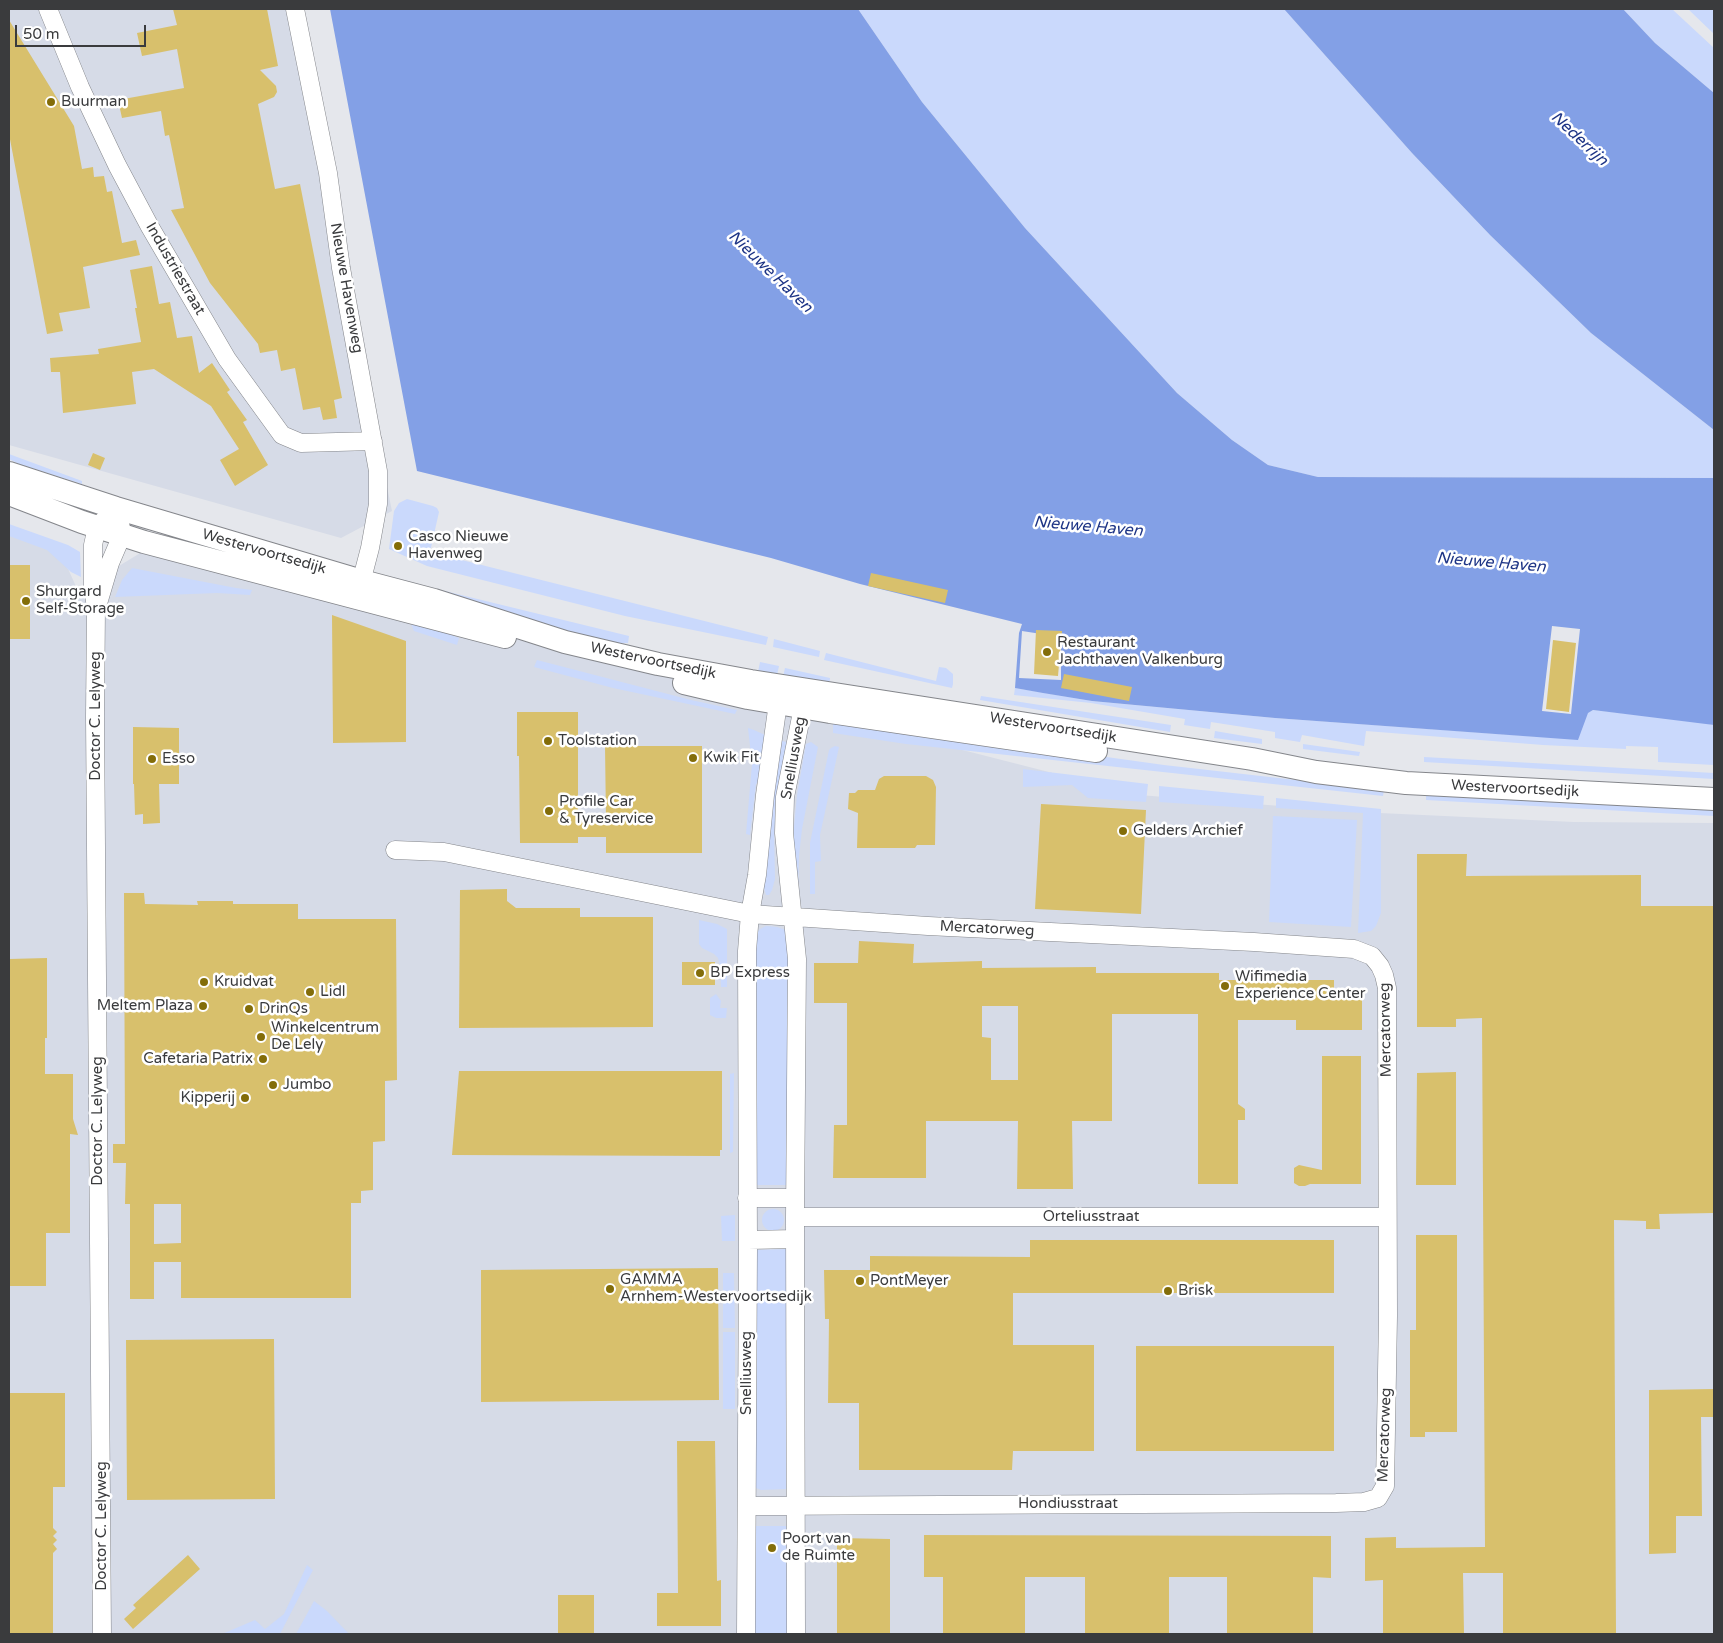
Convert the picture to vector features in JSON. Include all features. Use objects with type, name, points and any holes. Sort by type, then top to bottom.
[{"type":"main road","name":"Westervoortsedijk","points":[[9,473],[116,508],[362,582],[434,600],[565,642],[785,695],[1242,758],[1316,772],[1406,783],[1714,799]]},
{"type":"main road","name":"Westervoortsedijk","points":[[9,494],[97,527],[144,542],[362,582]]},
{"type":"main road","name":"Westervoortsedijk","points":[[785,695],[803,707],[914,725],[1158,760],[1247,770],[1316,772]]},
{"type":"street","name":"Industriestraat","points":[[48,9],[80,87],[150,227],[227,359],[282,435],[301,443],[373,441]]},
{"type":"street","name":"Nieuwe Havenweg","points":[[296,9],[328,173],[341,268],[373,441],[379,485],[378,504],[362,582]]},
{"type":"street","points":[[97,527],[116,508]]},
{"type":"street","points":[[116,508],[122,535]]},
{"type":"street","name":"Doctor C. Lelyweg","points":[[97,527],[93,545],[93,587],[96,608],[95,725],[102,1634]]},
{"type":"street","name":"Doctor C. Lelyweg","points":[[96,608],[110,563],[122,535]]},
{"type":"street","name":"Snelliusweg","points":[[746,1634],[747,951],[750,914],[758,875],[765,795],[785,695]]},
{"type":"street","name":"Snelliusweg","points":[[796,1634],[795,1198],[798,959],[784,833],[785,797],[803,707]]},
{"type":"street","points":[[395,850],[444,852],[750,914],[794,916]]},
{"type":"street","name":"Mercatorweg","points":[[794,916],[1082,935],[1254,942],[1354,949],[1364,952],[1374,959],[1380,966],[1387,988],[1388,1316],[1385,1486],[1378,1498],[1364,1502],[1340,1502]]},
{"type":"street","points":[[748,1198],[795,1198]]},
{"type":"street","name":"Orteliusstraat","points":[[795,1217],[1387,1217]]},
{"type":"street","points":[[748,1240],[795,1239]]},
{"type":"street","name":"Hondiusstraat","points":[[796,1505],[1340,1502]]},
{"type":"street","points":[[747,1506],[796,1505]]},
{"type":"shaded area","points":[[9,9],[288,9],[392,511],[341,538],[9,445]]},
{"type":"shaded area","points":[[858,9],[1284,9],[1412,153],[1490,235],[1591,333],[1714,430],[1714,478],[1318,477],[1268,465],[1232,440],[1177,393],[1025,228],[922,102]]},
{"type":"shaded area","points":[[1623,9],[1672,9],[1714,48],[1714,93],[1655,43]]},
{"type":"shaded area","points":[[1688,9],[1714,9],[1714,34]]},
{"type":"shaded area","points":[[9,454],[82,481],[82,484],[19,464],[9,459]]},
{"type":"shaded area","points":[[407,499],[433,506],[439,512],[430,552],[768,637],[766,645],[625,616],[427,566],[389,549],[394,511],[399,503]]},
{"type":"shaded area","points":[[9,524],[68,545],[80,552],[81,577],[71,572],[47,550],[9,536]]},
{"type":"shaded area","points":[[9,530],[61,553],[78,591],[155,544],[1139,795],[1358,812],[1574,822],[1714,823],[1714,1634],[9,1634]]},
{"type":"shaded area","points":[[132,568],[252,590],[250,595],[217,593],[115,597],[122,580]]},
{"type":"shaded area","points":[[412,583],[629,636],[628,643],[593,644]]},
{"type":"shaded area","points":[[409,619],[459,638],[457,645],[414,631]]},
{"type":"shaded area","points":[[774,639],[820,651],[819,657],[773,647]]},
{"type":"shaded area","points":[[826,653],[936,681],[939,667],[946,668],[953,674],[952,688],[824,660]]},
{"type":"shaded area","points":[[537,660],[737,710],[735,714],[613,688],[534,667]]},
{"type":"shaded area","points":[[760,662],[779,666],[777,675],[783,677],[785,668],[830,678],[829,688],[757,677]]},
{"type":"shaded area","points":[[1015,688],[1092,701],[1275,718],[1541,737],[1593,710],[1685,720],[1714,725],[1714,765],[1658,762],[1658,747],[1626,746],[1626,749],[1543,745],[1366,731],[1364,746],[1302,735],[1300,742],[1275,738],[1275,732],[1211,722],[1210,729],[1184,725],[1185,719],[1091,703],[1014,695]]},
{"type":"shaded area","points":[[981,696],[1171,725],[1170,732],[980,700]]},
{"type":"shaded area","points":[[833,719],[1164,765],[1384,790],[1383,796],[906,744],[833,733]]},
{"type":"shaded area","points":[[748,728],[765,735],[767,739],[763,779],[756,784],[750,835],[746,834],[752,764]]},
{"type":"shaded area","points":[[1215,731],[1262,739],[1262,744],[1214,738]]},
{"type":"shaded area","points":[[782,741],[787,742],[779,782],[774,831],[775,879],[772,890],[769,895],[766,895],[763,884],[774,783]]},
{"type":"shaded area","points":[[811,742],[818,747],[802,829],[798,895],[794,883],[794,827],[797,795],[806,744]]},
{"type":"shaded area","points":[[1303,744],[1360,752],[1359,756],[1303,749]]},
{"type":"shaded area","points":[[835,746],[839,747],[820,835],[821,861],[815,862],[815,894],[810,894],[810,843],[829,750]]},
{"type":"shaded area","points":[[1424,757],[1714,773],[1714,779],[1424,762]]},
{"type":"shaded area","points":[[1023,769],[1148,784],[1146,802],[1088,798],[1072,785],[1023,787]]},
{"type":"shaded area","points":[[1159,786],[1264,796],[1263,809],[1159,802]]},
{"type":"shaded area","points":[[1426,793],[1714,810],[1714,816],[1426,800]]},
{"type":"shaded area","points":[[1276,798],[1381,809],[1381,913],[1376,926],[1371,931],[1358,933],[1363,813],[1276,808]]},
{"type":"shaded area","points":[[1273,816],[1357,820],[1351,927],[1269,922]]},
{"type":"shaded area","points":[[699,920],[717,924],[727,929],[727,987],[721,987],[718,958],[699,944]]},
{"type":"shaded area","points":[[766,926],[786,930],[791,939],[791,1181],[786,1185],[758,1185],[753,1182],[755,935]]},
{"type":"shaded area","points":[[716,994],[721,1001],[720,1008],[727,1008],[726,1018],[716,1018],[710,1015],[710,998]]},
{"type":"shaded area","points":[[734,1073],[733,1152],[730,1153],[730,1074]]},
{"type":"shaded area","points":[[773,1209],[781,1212],[784,1220],[781,1228],[773,1231],[765,1228],[762,1220],[765,1212]]},
{"type":"shaded area","points":[[735,1215],[735,1241],[722,1241],[721,1216]]},
{"type":"shaded area","points":[[788,1249],[790,1487],[787,1489],[761,1490],[756,1488],[753,1482],[753,1254],[757,1250]]},
{"type":"shaded area","points":[[723,1273],[734,1273],[735,1328],[723,1328]]},
{"type":"shaded area","points":[[723,1332],[735,1332],[735,1409],[723,1409]]},
{"type":"shaded area","points":[[753,1526],[790,1526],[790,1634],[754,1634]]},
{"type":"shaded area","points":[[307,1565],[313,1570],[280,1634],[222,1634],[255,1620],[265,1629],[284,1614]]},
{"type":"shaded area","points":[[314,1601],[327,1611],[349,1634],[296,1634]]},
{"type":"water","name":"Nieuwe Haven","points":[[330,9],[858,9],[922,102],[1025,228],[1177,393],[1232,440],[1268,465],[1318,477],[1714,478],[1714,725],[1593,710],[1588,713],[1578,740],[1275,718],[1092,701],[1015,688],[1019,633],[1022,624],[860,584],[771,558],[417,471]]},
{"type":"water","name":"Nederrijn","points":[[1284,9],[1623,9],[1655,43],[1714,93],[1714,430],[1591,333],[1490,235],[1412,153]]},
{"type":"pier","points":[[1552,626],[1580,629],[1571,714],[1542,711]]},
{"type":"pier","points":[[1022,631],[1061,637],[1061,680],[1019,678]]},
{"type":"building","points":[[173,9],[267,9],[278,66],[260,70],[276,86],[277,92],[274,97],[258,104],[275,189],[300,184],[342,398],[334,400],[337,418],[323,420],[320,407],[303,410],[295,368],[281,371],[277,350],[260,353],[258,344],[210,283],[171,210],[184,208],[169,135],[165,136],[161,111],[122,118],[118,100],[184,88],[177,49],[142,56],[137,33],[177,25]]},
{"type":"building","points":[[9,20],[74,126],[82,169],[93,167],[94,177],[104,176],[107,192],[112,191],[122,243],[136,240],[140,255],[83,267],[90,308],[59,313],[63,331],[47,334],[9,134]]},
{"type":"building","points":[[152,266],[159,304],[170,302],[177,338],[192,336],[199,373],[212,363],[230,390],[227,392],[247,420],[243,422],[268,465],[235,486],[220,460],[239,449],[211,406],[154,369],[132,372],[136,404],[63,413],[60,372],[51,372],[50,358],[99,354],[98,349],[141,342],[130,270]]},
{"type":"building","points":[[93,453],[105,458],[100,470],[88,465]]},
{"type":"building","points":[[9,565],[30,565],[30,639],[9,639]]},
{"type":"building","points":[[871,573],[948,590],[945,603],[868,586]]},
{"type":"building","points":[[332,615],[406,641],[406,742],[333,743]]},
{"type":"building","name":"Restaurant Jachthaven Valkenburg","points":[[1036,630],[1062,631],[1058,676],[1034,674]]},
{"type":"building","points":[[1553,640],[1576,643],[1569,712],[1546,709]]},
{"type":"building","points":[[1064,674],[1132,687],[1129,701],[1061,688]]},
{"type":"building","points":[[517,712],[578,712],[578,820],[606,820],[605,746],[702,746],[702,853],[606,853],[606,837],[578,837],[578,843],[520,843]]},
{"type":"building","points":[[133,727],[179,728],[179,784],[159,784],[160,823],[143,824],[143,814],[135,815]]},
{"type":"building","points":[[884,776],[926,776],[933,780],[936,787],[935,845],[917,845],[915,848],[857,848],[858,813],[848,809],[849,793],[855,793],[858,790],[875,790],[879,779]]},
{"type":"building","points":[[1041,804],[1146,810],[1141,914],[1035,909]]},
{"type":"building","points":[[1417,854],[1467,854],[1466,876],[1641,875],[1641,906],[1714,906],[1714,1213],[1659,1214],[1660,1229],[1646,1229],[1646,1221],[1614,1220],[1616,1634],[1503,1634],[1503,1573],[1463,1573],[1464,1634],[1383,1634],[1383,1580],[1365,1581],[1365,1538],[1396,1537],[1396,1548],[1485,1547],[1482,1018],[1456,1019],[1456,1027],[1417,1027]]},
{"type":"building","points":[[507,889],[507,901],[516,908],[580,908],[580,917],[653,917],[653,1027],[459,1028],[460,890]]},
{"type":"building","name":"Winkelcentrum De Lely","points":[[124,893],[144,893],[145,904],[198,905],[197,901],[233,901],[233,904],[298,904],[298,919],[396,919],[397,1080],[385,1081],[385,1141],[373,1142],[373,1190],[361,1191],[361,1203],[351,1203],[351,1298],[181,1298],[181,1262],[154,1262],[154,1299],[130,1299],[130,1204],[125,1204],[126,1163],[113,1163],[113,1144],[125,1144]],"holes":[[[154,1204],[181,1204],[181,1243],[154,1244]]]},
{"type":"building","points":[[859,941],[914,944],[913,963],[982,961],[982,968],[1096,967],[1096,973],[1219,973],[1219,980],[1334,980],[1334,989],[1362,989],[1362,1030],[1296,1030],[1296,1020],[1238,1020],[1238,1104],[1245,1109],[1245,1120],[1238,1120],[1238,1184],[1198,1184],[1198,1014],[1112,1014],[1112,1121],[1072,1121],[1073,1189],[1017,1189],[1018,1121],[926,1121],[926,1178],[833,1178],[834,1125],[847,1125],[847,1003],[814,1003],[814,963],[858,963]],"holes":[[[982,1006],[1018,1006],[1018,1080],[991,1080],[991,1038],[982,1037]]]},
{"type":"building","points":[[47,958],[45,1074],[73,1074],[73,1119],[78,1135],[70,1134],[70,1233],[46,1233],[46,1286],[9,1286],[9,959]]},
{"type":"building","points":[[682,962],[715,962],[715,985],[682,985]]},
{"type":"building","points":[[1322,1056],[1361,1056],[1361,1184],[1310,1184],[1299,1186],[1294,1183],[1294,1168],[1299,1165],[1322,1170]]},
{"type":"building","points":[[459,1071],[722,1071],[722,1150],[720,1150],[720,1156],[452,1155]]},
{"type":"building","points":[[1456,1072],[1456,1185],[1416,1185],[1417,1073]]},
{"type":"building","points":[[1416,1235],[1457,1235],[1457,1432],[1425,1432],[1425,1437],[1410,1437],[1410,1330],[1416,1330]]},
{"type":"building","points":[[1030,1240],[1334,1240],[1334,1293],[1013,1293],[1013,1345],[1094,1345],[1094,1451],[1013,1451],[1012,1470],[859,1470],[859,1403],[828,1403],[829,1319],[825,1319],[824,1270],[870,1270],[870,1256],[1030,1257]]},
{"type":"building","points":[[718,1268],[719,1400],[481,1402],[481,1270]]},
{"type":"building","points":[[274,1339],[275,1499],[127,1500],[126,1340]]},
{"type":"building","points":[[1136,1346],[1334,1346],[1334,1451],[1136,1451]]},
{"type":"building","points":[[1714,1389],[1714,1417],[1701,1417],[1702,1516],[1676,1516],[1676,1553],[1649,1554],[1649,1390]]},
{"type":"building","points":[[9,1393],[65,1393],[65,1487],[53,1487],[53,1528],[57,1532],[53,1536],[57,1540],[53,1544],[57,1549],[53,1553],[53,1634],[9,1634]]},
{"type":"building","points":[[677,1441],[715,1441],[717,1581],[721,1580],[721,1626],[657,1626],[657,1593],[678,1593]]},
{"type":"building","points":[[924,1535],[1331,1536],[1331,1578],[1313,1577],[1313,1634],[1227,1634],[1227,1577],[1169,1577],[1169,1634],[1085,1634],[1085,1577],[1025,1577],[1025,1634],[943,1634],[943,1577],[924,1577]]},
{"type":"building","points":[[837,1538],[890,1539],[890,1634],[837,1634]]},
{"type":"building","points":[[188,1555],[200,1569],[133,1629],[124,1619],[136,1608],[133,1605]]},
{"type":"building","points":[[558,1595],[594,1595],[594,1634],[558,1634]]},
{"type":"place","name":"Buurman","points":[[51,102]]},
{"type":"place","name":"Casco Nieuwe Havenweg","points":[[398,546]]},
{"type":"place","name":"Shurgard Self-Storage","points":[[26,601]]},
{"type":"place","name":"Restaurant Jachthaven Valkenburg","points":[[1047,652]]},
{"type":"place","name":"Toolstation","points":[[548,741]]},
{"type":"place","name":"Kwik Fit","points":[[693,758]]},
{"type":"place","name":"Esso","points":[[152,759]]},
{"type":"place","name":"Profile Car & Tyreservice","points":[[549,811]]},
{"type":"place","name":"Gelders Archief","points":[[1123,831]]},
{"type":"place","name":"BP Express","points":[[700,973]]},
{"type":"place","name":"Kruidvat","points":[[204,982]]},
{"type":"place","name":"Wifimedia Experience Center","points":[[1225,986]]},
{"type":"place","name":"Lidl","points":[[310,992]]},
{"type":"place","name":"Meltem Plaza","points":[[203,1006]]},
{"type":"place","name":"DrinQs","points":[[249,1009]]},
{"type":"place","name":"Winkelcentrum De Lely","points":[[261,1037]]},
{"type":"place","name":"Cafetaria Patrix","points":[[263,1059]]},
{"type":"place","name":"Jumbo","points":[[273,1085]]},
{"type":"place","name":"Kipperij","points":[[245,1098]]},
{"type":"place","name":"PontMeyer","points":[[860,1281]]},
{"type":"place","name":"GAMMA Arnhem-Westervoortsedijk","points":[[610,1289]]},
{"type":"place","name":"Brisk","points":[[1168,1291]]},
{"type":"place","name":"Poort van de Ruimte","points":[[772,1548]]}]
